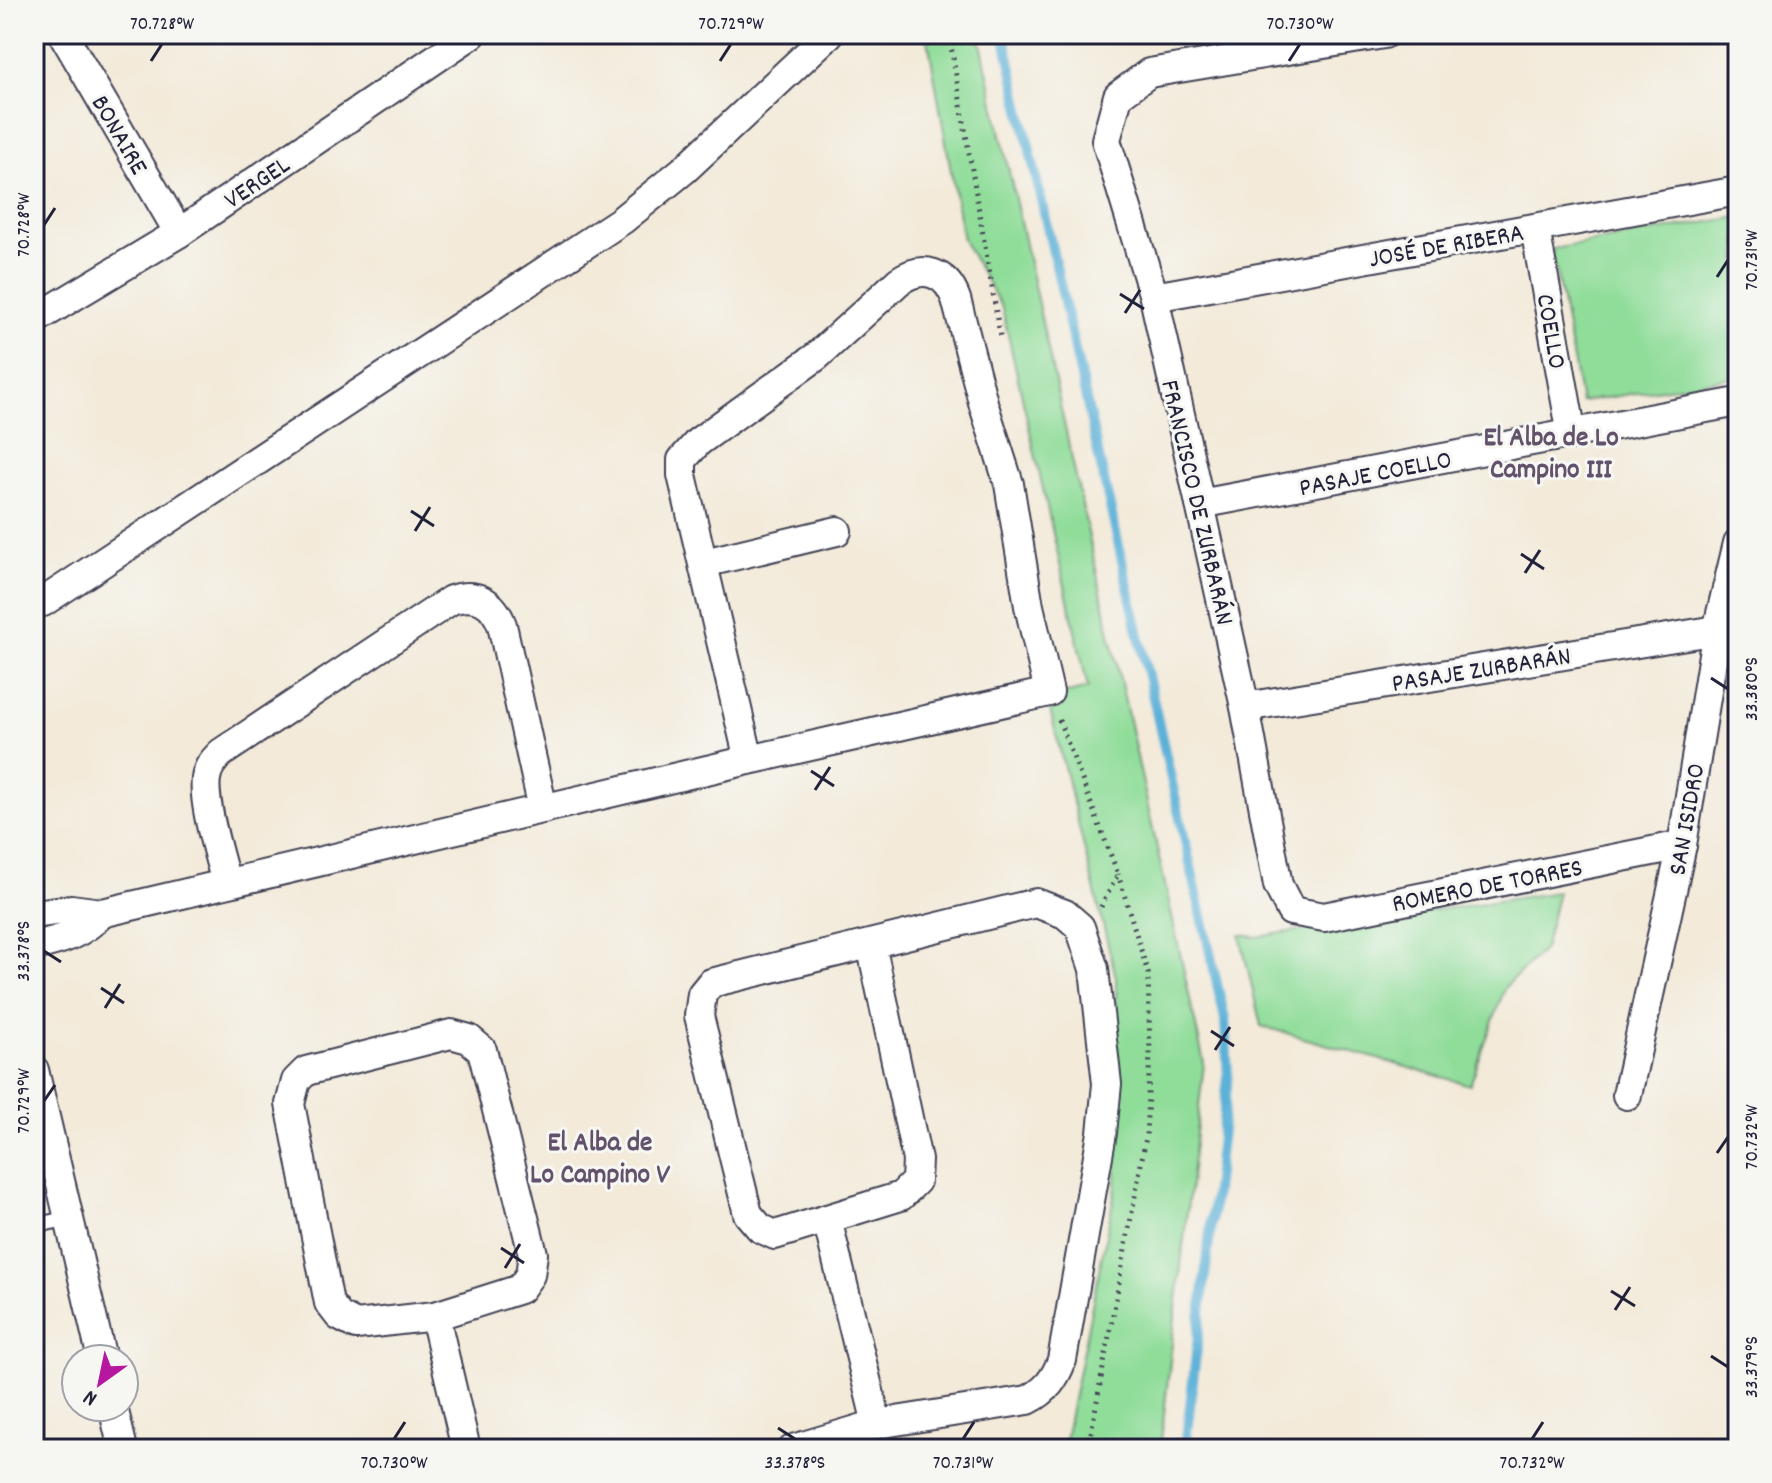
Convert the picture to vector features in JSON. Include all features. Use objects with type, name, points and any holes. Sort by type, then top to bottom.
[{"type":"street","name":"BONAIRE","points":[[63,34],[179,233]]},
{"type":"street","name":"VERGEL","points":[[34,320],[179,233],[472,34]]},
{"type":"street","points":[[37,608],[622,220],[685,169],[829,34]]},
{"type":"street","name":"FRANCISCO DE ZURBARÁN","points":[[1291,911],[1278,885],[1245,707],[1154,297],[1106,140],[1118,96],[1149,73],[1384,34]]},
{"type":"street","name":"JOSÉ DE RIBERA","points":[[1154,297],[1738,191]]},
{"type":"street","name":"COELLO","points":[[1535,228],[1572,435]]},
{"type":"street","points":[[34,914],[71,909],[102,913],[1049,692],[1029,606],[1009,484],[952,287],[933,272],[909,274],[807,364],[698,442],[682,460],[682,475],[749,760]]},
{"type":"street","name":"PASAJE COELLO","points":[[1200,504],[1738,402]]},
{"type":"street","points":[[704,563],[837,531]]},
{"type":"street","name":"SAN ISIDRO","points":[[1627,1095],[1682,845],[1717,630],[1738,543]]},
{"type":"street","points":[[226,883],[206,796],[207,771],[213,761],[451,600],[461,597],[481,599],[491,605],[502,625],[543,809]]},
{"type":"street","name":"PASAJE ZURBARÁN","points":[[1245,707],[1717,630]]},
{"type":"street","name":"ROMERO DE TORRES","points":[[1291,911],[1324,917],[1682,845]]},
{"type":"street","points":[[793,1449],[877,1424],[1028,1400],[1047,1388],[1057,1375],[1062,1360],[1096,1163],[1107,1084],[1094,969],[1080,927],[1065,914],[1036,903],[711,983],[702,994],[699,1016],[748,1214],[760,1228],[775,1235],[901,1196],[916,1181],[917,1160],[871,944]]},
{"type":"street","points":[[34,946],[73,936],[102,913]]},
{"type":"street","points":[[451,1034],[469,1039],[482,1050],[533,1254],[530,1275],[520,1289],[435,1316],[356,1325],[339,1316],[329,1303],[290,1104],[296,1081],[306,1071],[451,1034]]},
{"type":"street","points":[[34,1070],[40,1121],[69,1218],[98,1343]]},
{"type":"street","points":[[827,1219],[877,1424]]},
{"type":"street","points":[[435,1316],[466,1449]]},
{"type":"street","points":[[117,1423],[123,1449]]},
{"type":"lane","points":[[34,1226],[69,1218]]},
{"type":"path","points":[[949,34],[1002,341],[969,348]]},
{"type":"path","points":[[1049,692],[1118,874],[1102,905],[1080,927]]},
{"type":"green space","points":[[927,34],[979,34],[1204,1063],[1160,1449],[1063,1449],[1116,1187],[1116,977],[1047,698],[1088,688],[1002,308],[963,240]]},
{"type":"green space","points":[[1738,217],[1735,377],[1581,402],[1552,249]]},
{"type":"green space","points":[[1558,892],[1544,949],[1505,987],[1470,1085],[1261,1026],[1240,935],[1256,937]]},
{"type":"waterway","points":[[1004,34],[1225,1019],[1228,1078],[1185,1449]]},
{"type":"district","name":"El Alba de Lo Campino III","points":[[1551,451]]},
{"type":"district","name":"El Alba de Lo Campino V","points":[[600,1156]]}]
